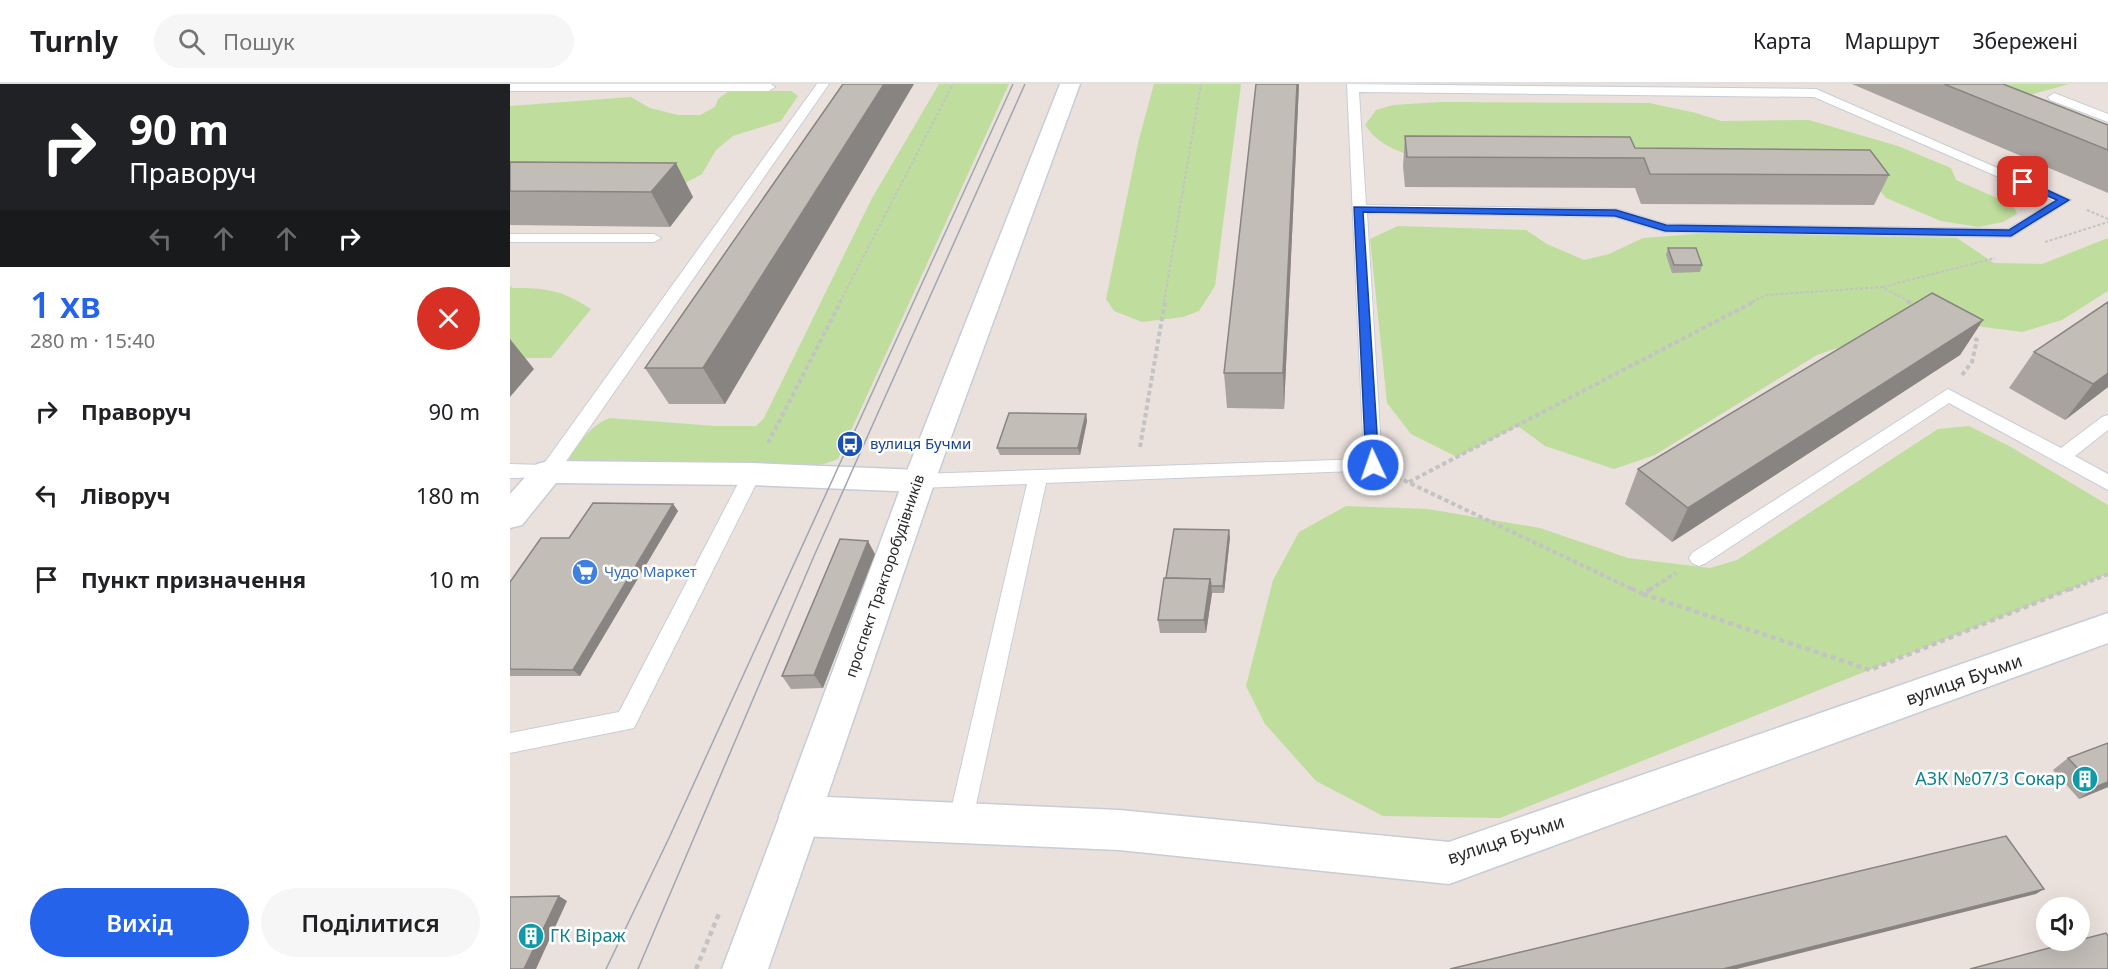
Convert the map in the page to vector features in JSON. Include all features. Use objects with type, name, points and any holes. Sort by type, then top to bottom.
[{"type":"street","name":"проспект Тракторобудівників","points":[[745,969],[919,481],[1070,84]]},
{"type":"street","points":[[510,516],[548,472],[752,474],[919,481]]},
{"type":"street","name":"вулиця Бучми","points":[[801,816],[1119,830],[1449,863],[2108,628]]},
{"type":"lane","points":[[510,471],[548,472],[823,84]]},
{"type":"lane","points":[[919,481],[1373,465],[1358,209],[1353,86],[1816,93],[2064,200],[2011,233],[1665,228],[1616,213],[1358,209]]},
{"type":"lane","points":[[510,87],[768,87]]},
{"type":"lane","points":[[2054,97],[2108,118]]},
{"type":"lane","points":[[510,238],[654,238]]},
{"type":"lane","points":[[1699,558],[1948,395],[2108,483]]},
{"type":"lane","points":[[2062,457],[2108,421]]},
{"type":"lane","points":[[510,743],[626,721],[752,474]]},
{"type":"lane","points":[[960,823],[1038,478]]},
{"type":"path","points":[[752,474],[953,84]]},
{"type":"path","points":[[1136,473],[1201,84]]},
{"type":"path","points":[[1409,482],[1766,295],[1882,288],[1924,311]]},
{"type":"path","points":[[1966,334],[1977,340],[1972,362]]},
{"type":"path","points":[[1373,465],[1643,594],[1870,670],[2108,574]]},
{"type":"path","points":[[1643,594],[1699,558]]},
{"type":"green space","points":[[939,84],[1009,84],[838,459],[813,468],[575,466],[569,459],[577,447],[591,429],[610,418],[715,426],[756,426],[764,418],[871,200]]},
{"type":"green space","points":[[1154,84],[1241,84],[1215,286],[1199,311],[1183,317],[1142,322],[1114,311],[1106,299],[1139,139]]},
{"type":"green space","points":[[1970,84],[2069,84],[2029,95]]},
{"type":"green space","points":[[729,91],[791,91],[798,96],[781,121],[733,136],[716,150],[702,174],[680,186],[510,192],[510,106],[631,97],[650,108],[678,115],[700,115],[715,107],[718,99]]},
{"type":"green space","points":[[1440,102],[1649,103],[1721,121],[1809,120],[1898,146],[1951,168],[1956,180],[2013,205],[2017,214],[2003,222],[1978,227],[1941,221],[1886,198],[1870,179],[1429,161],[1385,144],[1365,125],[1376,110],[1393,105]]},
{"type":"green space","points":[[1398,226],[1526,230],[1547,244],[1584,260],[1609,254],[1643,238],[1709,233],[1957,238],[1994,263],[2042,264],[2108,238],[2108,291],[2062,320],[2022,332],[1923,319],[1817,355],[1655,455],[1614,469],[1545,446],[1518,426],[1457,457],[1411,434],[1387,403],[1370,239]]},
{"type":"green space","points":[[510,285],[512,288],[554,291],[591,309],[551,358],[510,358]]},
{"type":"green space","points":[[1969,426],[2011,447],[2108,505],[2108,574],[1500,818],[1383,816],[1316,781],[1265,724],[1246,686],[1273,580],[1299,532],[1346,506],[1428,509],[1540,528],[1628,558],[1710,568],[1737,560],[1938,429]]},
{"type":"building","points":[[843,84],[884,84],[703,368],[645,368]]},
{"type":"building","points":[[1256,84],[1297,84],[1283,373],[1224,373]]},
{"type":"building","points":[[1944,84],[2003,84],[2108,125],[2108,150]]},
{"type":"building","points":[[1405,136],[1630,137],[1635,148],[1870,150],[1889,175],[1650,174],[1644,158],[1407,157]]},
{"type":"building","points":[[510,162],[676,163],[651,192],[510,191]]},
{"type":"building","points":[[1668,248],[1696,248],[1702,265],[1674,265]]},
{"type":"building","points":[[1932,293],[1983,320],[1688,508],[1638,469]]},
{"type":"building","points":[[2108,302],[2108,373],[2093,384],[2034,352]]},
{"type":"building","points":[[1009,413],[1086,414],[1078,448],[997,448]]},
{"type":"building","name":"Чудо Маркет","points":[[593,503],[673,504],[573,670],[510,669],[510,582],[541,538],[569,538]]},
{"type":"building","points":[[1174,529],[1229,530],[1223,586],[1211,586],[1210,579],[1166,578]]},
{"type":"building","points":[[840,539],[868,541],[814,675],[782,676]]},
{"type":"building","points":[[1164,578],[1210,579],[1204,620],[1158,620]]},
{"type":"building","points":[[2108,743],[2108,782],[2095,787],[2068,758]]},
{"type":"building","points":[[2006,836],[2044,889],[1723,969],[1450,969]]},
{"type":"building","name":"ГК Віраж","points":[[559,896],[524,969],[510,969],[510,897]]},
{"type":"building","points":[[2106,933],[2108,936],[2108,969],[1970,969],[2038,951],[2090,951],[2090,937]]},
{"type":"tram line","points":[[606,969],[669,838],[1013,84]]},
{"type":"tram line","points":[[638,969],[814,556],[1025,84]]},
{"type":"place","name":"вулиця Бучми","points":[[850,444]]},
{"type":"place","name":"Чудо Маркет","points":[[585,572]]},
{"type":"place","name":"АЗК №07/3 Сокар","points":[[2085,779]]},
{"type":"place","name":"ГК Віраж","points":[[531,936]]},
{"type":"route","points":[[1373,465],[1358,209],[1616,213],[1665,228],[2011,233],[2064,200],[2023,182]]}]
